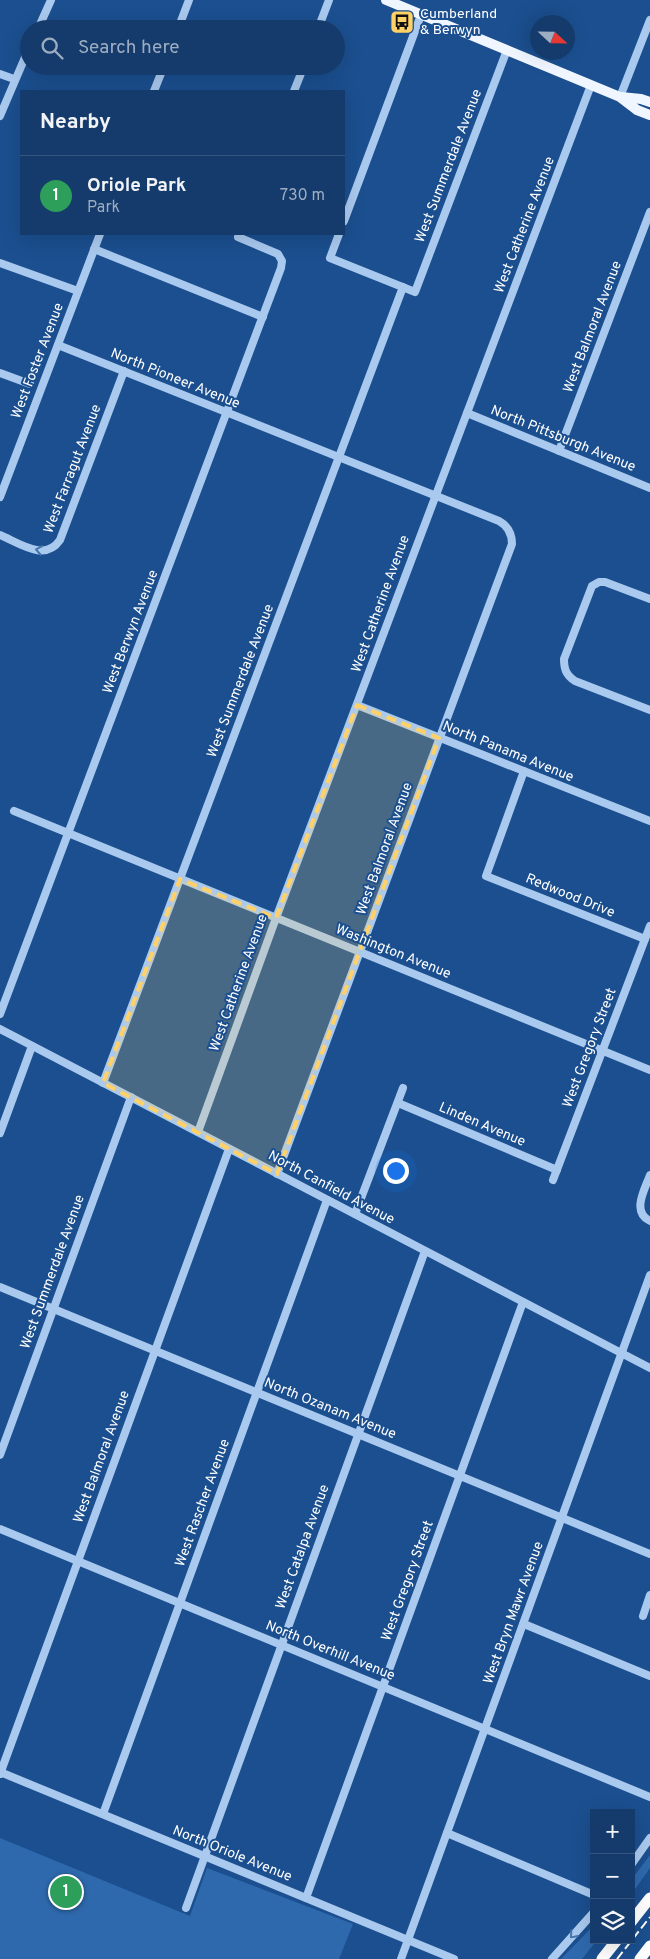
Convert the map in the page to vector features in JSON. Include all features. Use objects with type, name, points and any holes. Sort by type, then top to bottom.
[{"type":"highway","points":[[635,1917],[650,1898]]},
{"type":"highway","points":[[602,1959],[614,1944]]},
{"type":"highway","points":[[640,1959],[650,1946]]},
{"type":"main road","points":[[386,0],[620,97],[637,110],[650,116]]},
{"type":"main road","points":[[620,97],[650,102]]},
{"type":"street","points":[[42,20],[51,0]]},
{"type":"street","points":[[181,20],[189,0]]},
{"type":"street","points":[[321,20],[329,0]]},
{"type":"street","points":[[345,218],[421,14]]},
{"type":"street","points":[[620,97],[650,20]]},
{"type":"street","name":"West Summerdale Avenue","points":[[103,1083],[403,287],[415,292],[507,50]]},
{"type":"street","points":[[0,116],[20,67]]},
{"type":"street","points":[[0,74],[14,79]]},
{"type":"street","points":[[154,90],[160,75]]},
{"type":"street","points":[[294,90],[300,75]]},
{"type":"street","name":"West Catherine Avenue","points":[[198,1132],[276,918],[591,85]]},
{"type":"street","name":"West Balmoral Avenue","points":[[559,451],[650,212]]},
{"type":"street","name":"West Foster Avenue","points":[[0,497],[100,235]]},
{"type":"street","name":"West Berwyn Avenue","points":[[0,1014],[281,268],[282,258],[276,252],[238,235]]},
{"type":"street","points":[[339,235],[330,258],[403,287]]},
{"type":"street","points":[[94,249],[263,317]]},
{"type":"street","points":[[0,263],[78,292]]},
{"type":"street","name":"North Pioneer Avenue","points":[[58,345],[435,496]]},
{"type":"street","name":"West Farragut Avenue","points":[[0,535],[40,552],[52,550],[60,540],[124,371]]},
{"type":"street","points":[[0,373],[30,384]]},
{"type":"street","name":"North Pittsburgh Avenue","points":[[467,413],[650,488]]},
{"type":"street","name":"West Balmoral Avenue","points":[[277,1174],[512,544],[508,527],[499,521],[435,496]]},
{"type":"street","points":[[650,599],[611,583],[599,582],[592,586],[564,659],[569,677],[650,710]]},
{"type":"street","name":"North Panama Avenue","points":[[357,705],[650,822]]},
{"type":"street","name":"Redwood Drive","points":[[524,771],[486,876],[645,939]]},
{"type":"street","name":"Washington Avenue","points":[[14,811],[650,1070]]},
{"type":"street","name":"West Gregory Street","points":[[554,1180],[650,926]]},
{"type":"street","name":"North Canfield Avenue","points":[[0,1029],[650,1368]]},
{"type":"street","points":[[0,1133],[32,1046]]},
{"type":"street","points":[[355,1214],[403,1088]]},
{"type":"street","name":"West Summerdale Avenue","points":[[0,1454],[131,1098]]},
{"type":"street","name":"Linden Avenue","points":[[398,1103],[558,1170]]},
{"type":"street","name":"West Balmoral Avenue","points":[[0,1773],[229,1149]]},
{"type":"street","points":[[650,1175],[640,1206],[643,1217],[650,1221]]},
{"type":"street","name":"West Rascher Avenue","points":[[103,1814],[327,1200]]},
{"type":"street","name":"West Catalpa Avenue","points":[[186,1908],[425,1251]]},
{"type":"street","name":"West Bryn Mawr Avenue","points":[[401,1959],[650,1275]]},
{"type":"street","name":"North Ozanam Avenue","points":[[0,1287],[650,1554]]},
{"type":"street","name":"West Gregory Street","points":[[306,1898],[523,1302]]},
{"type":"street","name":"North Overhill Avenue","points":[[0,1529],[650,1797]]},
{"type":"street","points":[[643,1616],[650,1595]]},
{"type":"street","points":[[524,1624],[650,1676]]},
{"type":"street","name":"North Oriole Avenue","points":[[0,1773],[454,1959]]},
{"type":"street","points":[[447,1833],[590,1893]]},
{"type":"street","points":[[635,1859],[650,1838]]},
{"type":"street","points":[[552,1959],[590,1916]]},
{"type":"highlighted area","points":[[357,705],[439,738],[277,1174],[103,1083],[180,879],[276,918]]},
{"type":"shaded area","points":[[0,1838],[190,1916],[207,1868],[353,1924],[339,1959],[0,1959]]},
{"type":"shaded area","points":[[650,1855],[650,1868],[635,1889],[635,1875]]},
{"type":"shaded area","points":[[590,1929],[590,1944],[594,1944],[582,1959],[561,1959]]},
{"type":"railway","points":[[617,1959],[650,1917]]},
{"type":"place","name":"Cumberland & Berwyn","points":[[402,22]]},
{"type":"place","name":"Oriole Park","points":[[66,1892]]}]
